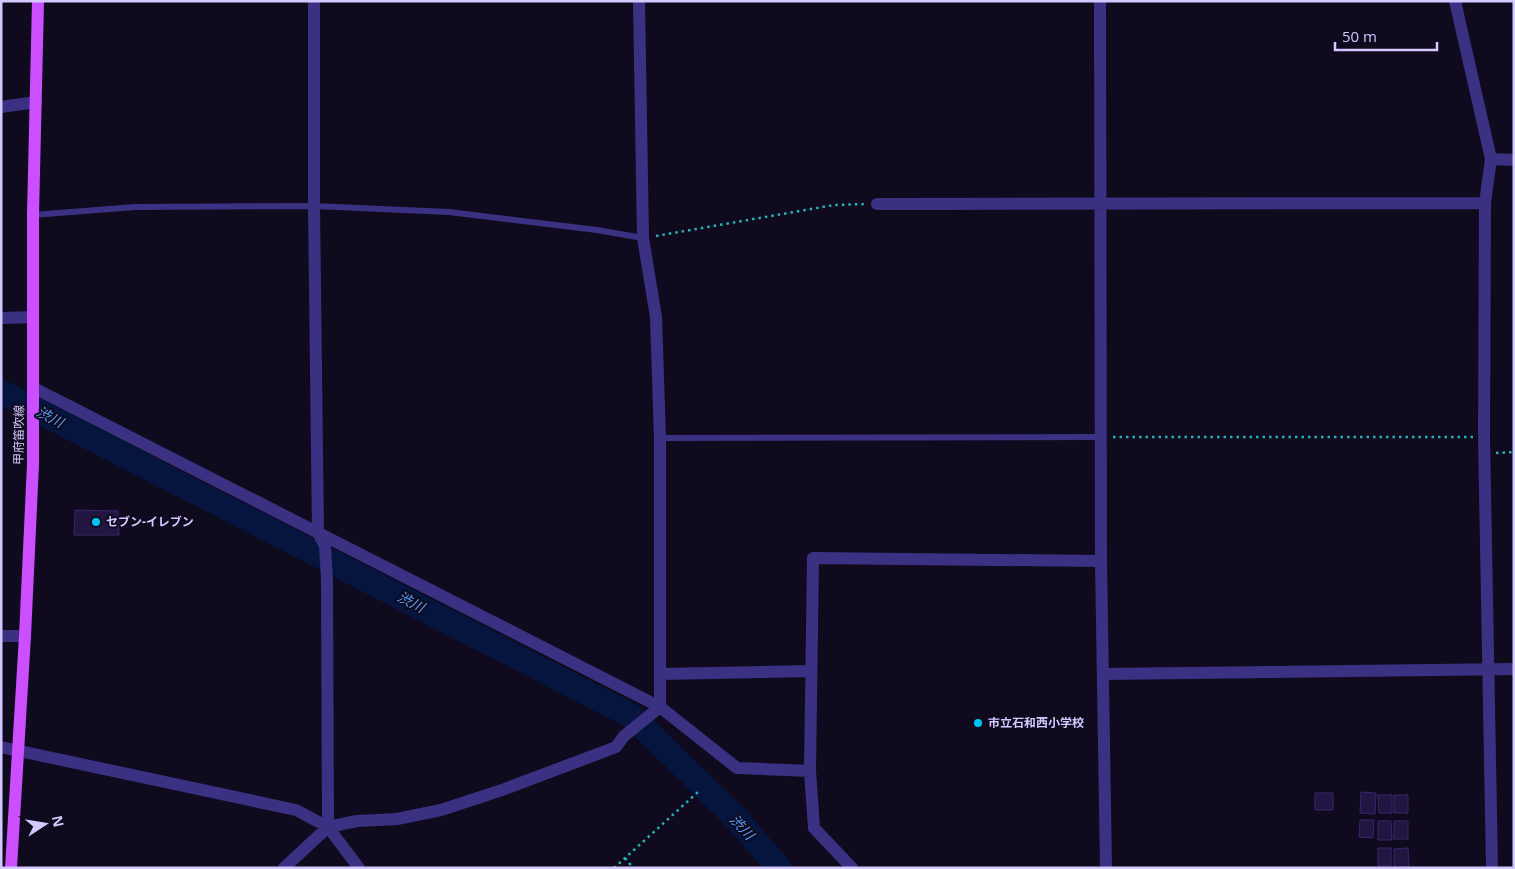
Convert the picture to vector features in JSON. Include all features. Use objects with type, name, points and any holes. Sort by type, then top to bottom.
[{"type":"main road","name":"甲府笛吹線","points":[[10,868],[19,749],[33,437],[33,215],[38,1]]},
{"type":"street","points":[[314,1],[314,206],[318,533],[326,546],[328,827]]},
{"type":"street","points":[[639,1],[643,238],[656,316],[660,438],[660,707]]},
{"type":"street","points":[[1100,1],[1101,561],[1106,868]]},
{"type":"street","points":[[1455,1],[1491,159],[1486,203],[1484,437],[1492,868]]},
{"type":"street","points":[[1,107],[36,102]]},
{"type":"street","points":[[1491,159],[1514,160]]},
{"type":"street","points":[[877,204],[1486,203]]},
{"type":"street","points":[[1,318],[33,317]]},
{"type":"street","points":[[34,393],[318,533],[660,707],[737,768],[810,770]]},
{"type":"street","points":[[852,868],[814,828],[810,770],[813,558],[1101,561]]},
{"type":"street","points":[[1,636],[25,636]]},
{"type":"street","points":[[1103,674],[1514,670]]},
{"type":"street","points":[[660,674],[810,671]]},
{"type":"street","points":[[284,868],[328,827],[358,821],[398,819],[441,810],[502,790],[616,747],[624,736],[648,714],[660,707]]},
{"type":"street","points":[[1,747],[19,749],[296,810],[328,827],[359,868]]},
{"type":"lane","points":[[33,215],[135,206],[314,206],[449,212],[597,230],[643,238]]},
{"type":"lane","points":[[660,438],[1102,437]]},
{"type":"path","points":[[643,238],[834,205],[877,204]]},
{"type":"path","points":[[1102,437],[1484,437]]},
{"type":"path","points":[[1485,453],[1514,452]]},
{"type":"path","points":[[614,868],[698,792]]},
{"type":"path","points":[[625,858],[633,868]]},
{"type":"building","points":[[75,510],[118,511],[119,535],[74,535]]},
{"type":"building","points":[[1361,792],[1376,793],[1375,814],[1360,813]]},
{"type":"building","points":[[1315,793],[1333,793],[1333,810],[1315,810]]},
{"type":"building","points":[[1378,795],[1392,795],[1392,813],[1379,813]]},
{"type":"building","points":[[1394,795],[1408,795],[1408,813],[1394,813]]},
{"type":"building","points":[[1360,820],[1374,820],[1373,838],[1359,837]]},
{"type":"building","points":[[1378,821],[1391,821],[1392,840],[1378,840]]},
{"type":"building","points":[[1394,821],[1408,821],[1408,839],[1394,839]]},
{"type":"building","points":[[1378,848],[1391,848],[1391,866],[1378,866]]},
{"type":"building","points":[[1408,848],[1409,867],[1394,867],[1394,849]]},
{"type":"waterway","name":"渋川","points":[[1,392],[632,716],[737,819],[779,868]]},
{"type":"place","name":"セブン-イレブン","points":[[96,522]]},
{"type":"place","name":"市立石和西小学校","points":[[978,723]]}]
